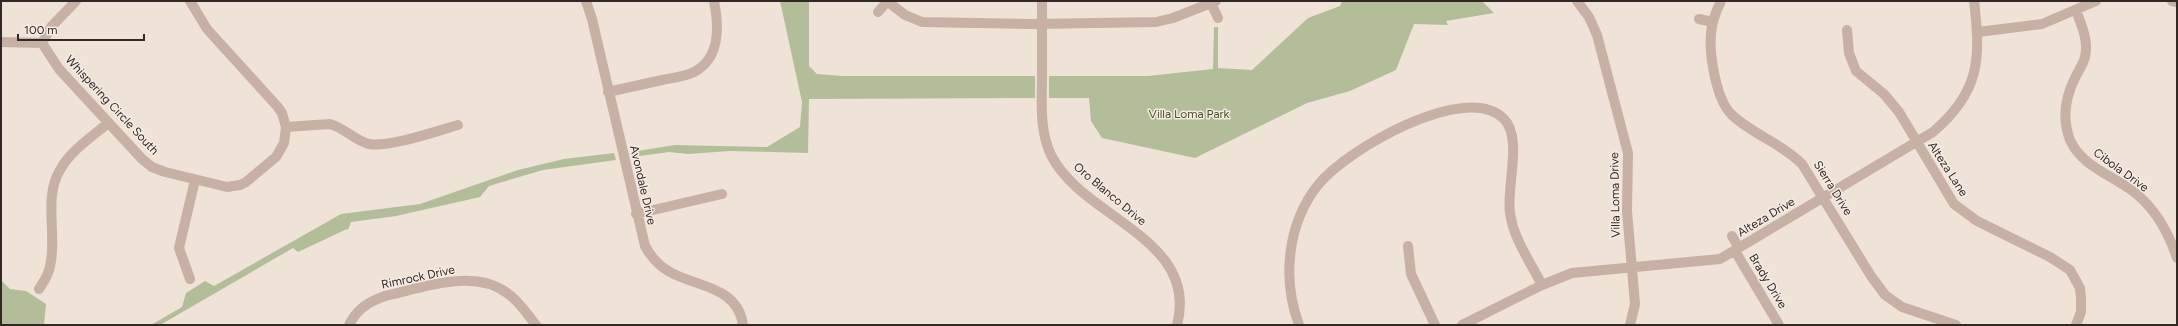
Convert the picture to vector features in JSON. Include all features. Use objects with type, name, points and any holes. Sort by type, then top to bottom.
[{"type":"street","points":[[1,42],[42,42],[51,27],[76,1]]},
{"type":"street","points":[[190,1],[207,29],[277,106],[282,113],[286,127],[330,124],[337,126],[361,141],[375,145],[458,125]]},
{"type":"street","name":"Avondale Drive","points":[[586,1],[592,19],[636,214],[645,246],[656,262],[671,273],[714,288],[723,293],[736,308],[743,325]]},
{"type":"street","points":[[608,92],[682,76],[700,68],[710,56],[718,39],[718,18],[714,1]]},
{"type":"street","points":[[878,12],[887,1],[905,15],[922,22],[1042,24],[1156,22],[1173,18],[1213,2],[1218,18]]},
{"type":"street","name":"Oro Blanco Drive","points":[[1042,1],[1043,125],[1052,155],[1066,176],[1075,185],[1151,245],[1167,262],[1177,282],[1180,294],[1181,306],[1178,325]]},
{"type":"street","name":"Villa Loma Drive","points":[[1577,1],[1589,17],[1597,35],[1627,143],[1627,211],[1634,304],[1630,325]]},
{"type":"street","name":"Sierra Drive","points":[[1721,1],[1713,22],[1711,34],[1713,67],[1726,107],[1738,120],[1794,155],[1809,173],[1871,276],[1885,295],[1902,307],[1956,325]]},
{"type":"street","name":"Alteza Drive","points":[[1462,325],[1542,285],[1572,273],[1720,259],[1915,142],[1944,122],[1954,112],[1968,90],[1977,56],[1978,32],[1974,1]]},
{"type":"street","points":[[1978,32],[2033,26],[2051,21],[2096,1]]},
{"type":"street","points":[[2172,1],[2177,2]]},
{"type":"street","name":"Cibola Drive","points":[[2076,10],[2086,39],[2086,47],[2082,66],[2066,100],[2066,121],[2070,140],[2088,163],[2141,198],[2156,215],[2167,234],[2177,258]]},
{"type":"street","points":[[1699,19],[1713,22]]},
{"type":"street","name":"Alteza Lane","points":[[1847,30],[1849,53],[1856,70],[1884,94],[1892,103],[1954,204],[1968,216],[2061,262],[2070,270],[2080,288],[2081,312],[2076,325]]},
{"type":"street","name":"Whispering Circle South","points":[[42,42],[59,69],[152,167],[195,180],[227,187],[240,185],[246,182],[279,154],[284,143],[286,127]]},
{"type":"street","points":[[1299,325],[1290,294],[1289,261],[1299,220],[1318,185],[1352,154],[1373,141],[1430,116],[1465,107],[1492,110],[1506,120],[1511,129],[1513,145],[1508,196],[1510,214],[1516,233],[1542,285]]},
{"type":"street","points":[[39,289],[46,277],[52,260],[53,192],[57,176],[72,155],[108,122]]},
{"type":"street","points":[[190,279],[179,248],[195,180]]},
{"type":"street","points":[[636,214],[722,194]]},
{"type":"street","points":[[2167,234],[2177,229]]},
{"type":"street","name":"Brady Drive","points":[[1732,236],[1737,250],[1779,325]]},
{"type":"street","points":[[1408,246],[1411,274],[1435,325]]},
{"type":"street","name":"Rimrock Drive","points":[[349,325],[358,310],[374,300],[413,290],[467,281],[488,284],[507,293],[521,306],[536,325]]},
{"type":"green space","points":[[780,1],[809,1],[809,66],[817,74],[842,76],[1035,76],[1035,98],[809,99],[808,153],[730,151],[688,154],[669,152],[632,157],[631,152],[675,145],[767,147],[800,127],[802,102]]},
{"type":"green space","name":"Villa Loma Park","points":[[1342,1],[1482,1],[1494,13],[1446,21],[1448,25],[1414,24],[1396,70],[1350,91],[1307,103],[1195,158],[1102,138],[1091,121],[1089,98],[1049,98],[1049,76],[1148,76],[1213,69],[1214,27],[1218,27],[1218,68],[1252,70],[1308,18],[1340,6]]},
{"type":"green space","points":[[614,153],[616,160],[543,170],[489,186],[480,197],[396,216],[351,222],[348,230],[347,229],[298,252],[293,248],[160,325],[151,325],[182,307],[186,293],[205,281],[214,286],[341,214],[420,204],[518,170],[564,159]]},
{"type":"green space","points":[[1,280],[10,289],[26,291],[46,304],[44,325],[1,325]]}]
